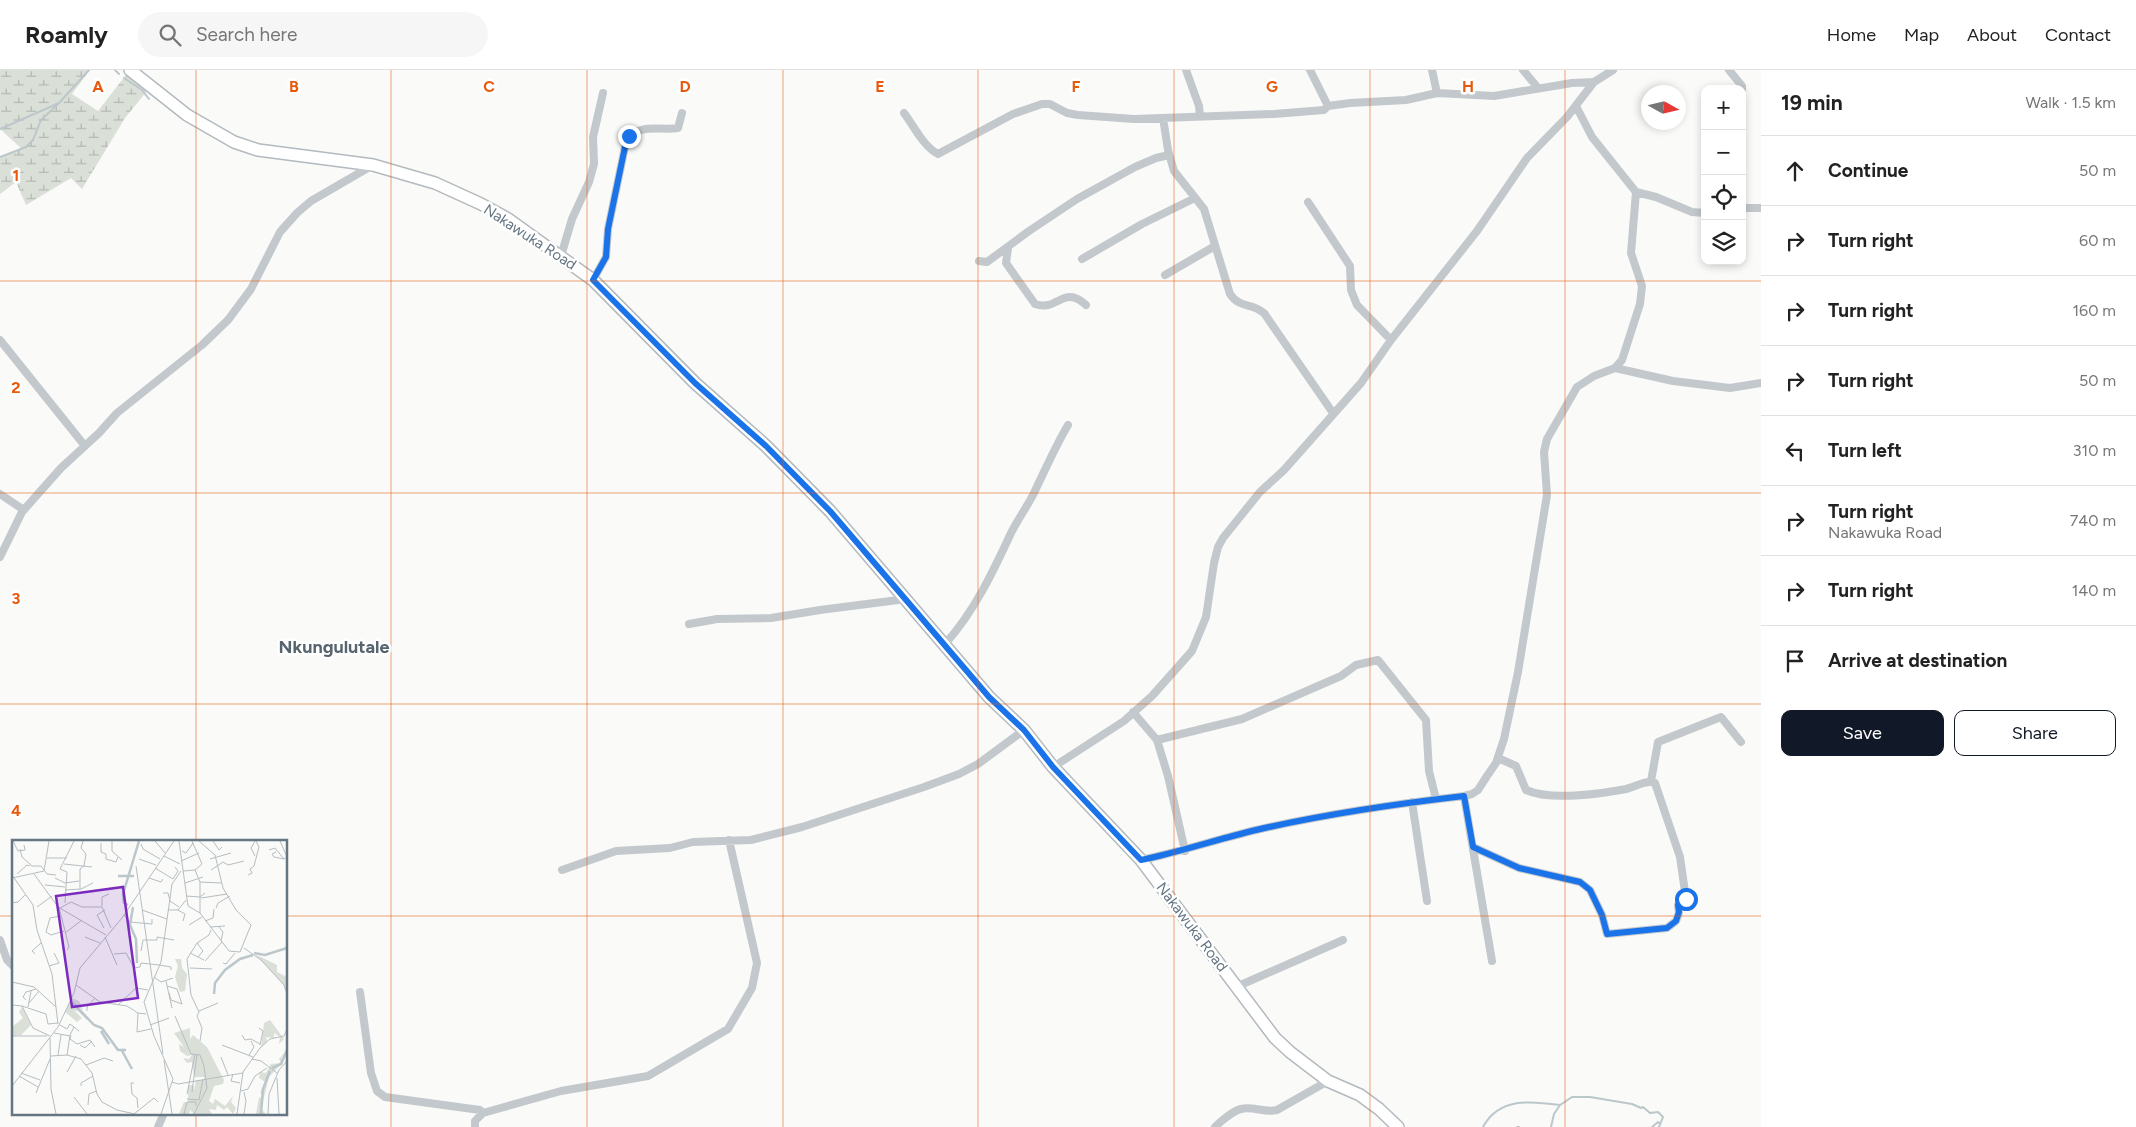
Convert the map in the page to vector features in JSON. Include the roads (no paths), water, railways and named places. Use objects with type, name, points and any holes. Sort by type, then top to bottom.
[{"type":"main road","name":"Nakawuka Road","points":[[130,70],[187,115],[234,142],[258,150],[373,165],[435,183],[481,204],[561,256],[593,280],[695,383],[773,452],[830,511],[989,697],[1024,730],[1053,767],[1141,860],[1283,1046],[1328,1081],[1360,1096],[1379,1109],[1398,1127]]},
{"type":"street","points":[[1186,70],[1199,106],[1200,116]]},
{"type":"street","points":[[1310,70],[1328,106]]},
{"type":"street","points":[[1432,70],[1437,94]]},
{"type":"street","points":[[1523,70],[1538,88]]},
{"type":"street","points":[[1053,767],[1124,721],[1152,696],[1192,651],[1206,617],[1214,563],[1218,547],[1223,538],[1260,492],[1284,470],[1333,413],[1341,408],[1361,383],[1391,340],[1477,231],[1527,158],[1576,106],[1594,82],[1613,70]]},
{"type":"street","points":[[1729,70],[1741,85]]},
{"type":"street","points":[[904,113],[932,151],[938,154],[1013,114],[1042,104],[1050,104],[1067,113],[1078,115],[1134,118],[1274,114],[1324,110],[1328,106],[1374,101],[1406,100],[1437,94],[1494,96],[1572,83],[1594,82]]},
{"type":"street","points":[[1572,83],[1582,97]]},
{"type":"street","points":[[561,256],[572,219],[589,182],[594,164],[593,136],[603,93]]},
{"type":"street","points":[[1576,106],[1592,136],[1636,192],[1656,197],[1692,212],[1701,213]]},
{"type":"street","points":[[593,280],[606,257],[608,229],[626,142],[629,136],[650,127],[678,128],[682,113]]},
{"type":"street","points":[[1163,118],[1169,155],[1174,171],[1204,209],[1230,294],[1234,301],[1243,306],[1256,307],[1264,313],[1333,413]]},
{"type":"street","points":[[980,261],[988,262],[1029,231],[1077,199],[1135,167],[1169,155]]},
{"type":"street","points":[[0,557],[24,510],[61,468],[117,413],[202,346],[228,320],[251,289],[280,232],[297,213],[311,201],[373,165]]},
{"type":"street","points":[[1141,860],[1185,851],[1255,830],[1412,802],[1464,796],[1478,790],[1498,758],[1504,739],[1518,672],[1547,495],[1544,445],[1577,387],[1594,376],[1615,368],[1622,360],[1642,291],[1631,253],[1636,192]]},
{"type":"street","points":[[1082,259],[1142,224],[1195,198]]},
{"type":"street","points":[[1308,202],[1350,266],[1351,290],[1357,305],[1391,340]]},
{"type":"street","points":[[1746,208],[1761,208]]},
{"type":"street","points":[[1165,275],[1215,246]]},
{"type":"street","points":[[1008,248],[1006,263],[1035,304],[1047,306],[1070,296],[1078,298],[1086,305]]},
{"type":"street","points":[[0,340],[85,446]]},
{"type":"street","points":[[1615,368],[1673,381],[1730,388],[1761,383]]},
{"type":"street","points":[[945,644],[974,604],[1035,491],[1052,452],[1068,425]]},
{"type":"street","points":[[0,494],[24,510]]},
{"type":"street","points":[[689,624],[717,619],[772,618],[906,599]]},
{"type":"street","points":[[1156,740],[1242,720],[1341,676],[1356,665],[1378,660],[1426,720],[1429,771],[1436,799]]},
{"type":"street","points":[[1133,712],[1156,740],[1168,776],[1185,851]]},
{"type":"street","points":[[1651,781],[1658,742],[1721,717],[1741,742]]},
{"type":"street","points":[[562,870],[616,851],[670,848],[693,842],[751,840],[769,836],[924,787],[978,764],[1024,730]]},
{"type":"street","points":[[1498,758],[1516,766],[1526,790],[1545,795],[1608,792],[1651,781]]},
{"type":"street","points":[[1473,847],[1519,868],[1580,882],[1590,890],[1602,915],[1607,934],[1667,928],[1676,921],[1679,912],[1678,905],[1686,895],[1678,848],[1658,788],[1651,781]]},
{"type":"street","points":[[1464,796],[1492,961]]},
{"type":"street","points":[[1412,802],[1427,901]]},
{"type":"street","points":[[475,1127],[475,1122],[483,1113],[561,1090],[648,1076],[728,1029],[752,988],[757,963],[729,840]]},
{"type":"street","points":[[0,940],[6,960],[12,965]]},
{"type":"street","points":[[1236,986],[1343,940]]},
{"type":"street","points":[[360,992],[371,1073],[377,1091],[386,1097],[480,1110],[483,1113]]},
{"type":"street","points":[[1215,1127],[1220,1121],[1241,1109],[1271,1112],[1277,1110],[1328,1081]]},
{"type":"street","points":[[158,1127],[164,1114]]},
{"type":"waterway","points":[[0,129],[59,103],[89,70]]},
{"type":"waterway","points":[[115,70],[119,74]]},
{"type":"waterway","points":[[124,78],[142,90],[149,99]]},
{"type":"waterway","points":[[0,157],[26,147],[33,140],[41,120],[58,104]]},
{"type":"waterway","points":[[1483,1127],[1490,1117],[1498,1110],[1507,1106],[1527,1102],[1560,1105],[1572,1097],[1590,1097],[1632,1104],[1643,1107],[1650,1113],[1658,1112],[1663,1117],[1659,1127]]},
{"type":"waterway","points":[[1551,1127],[1554,1114],[1560,1105]]},
{"type":"waterway","points":[[1652,1127],[1659,1123]]},
{"type":"district","name":"Nkungulutale","points":[[334,647]]}]
